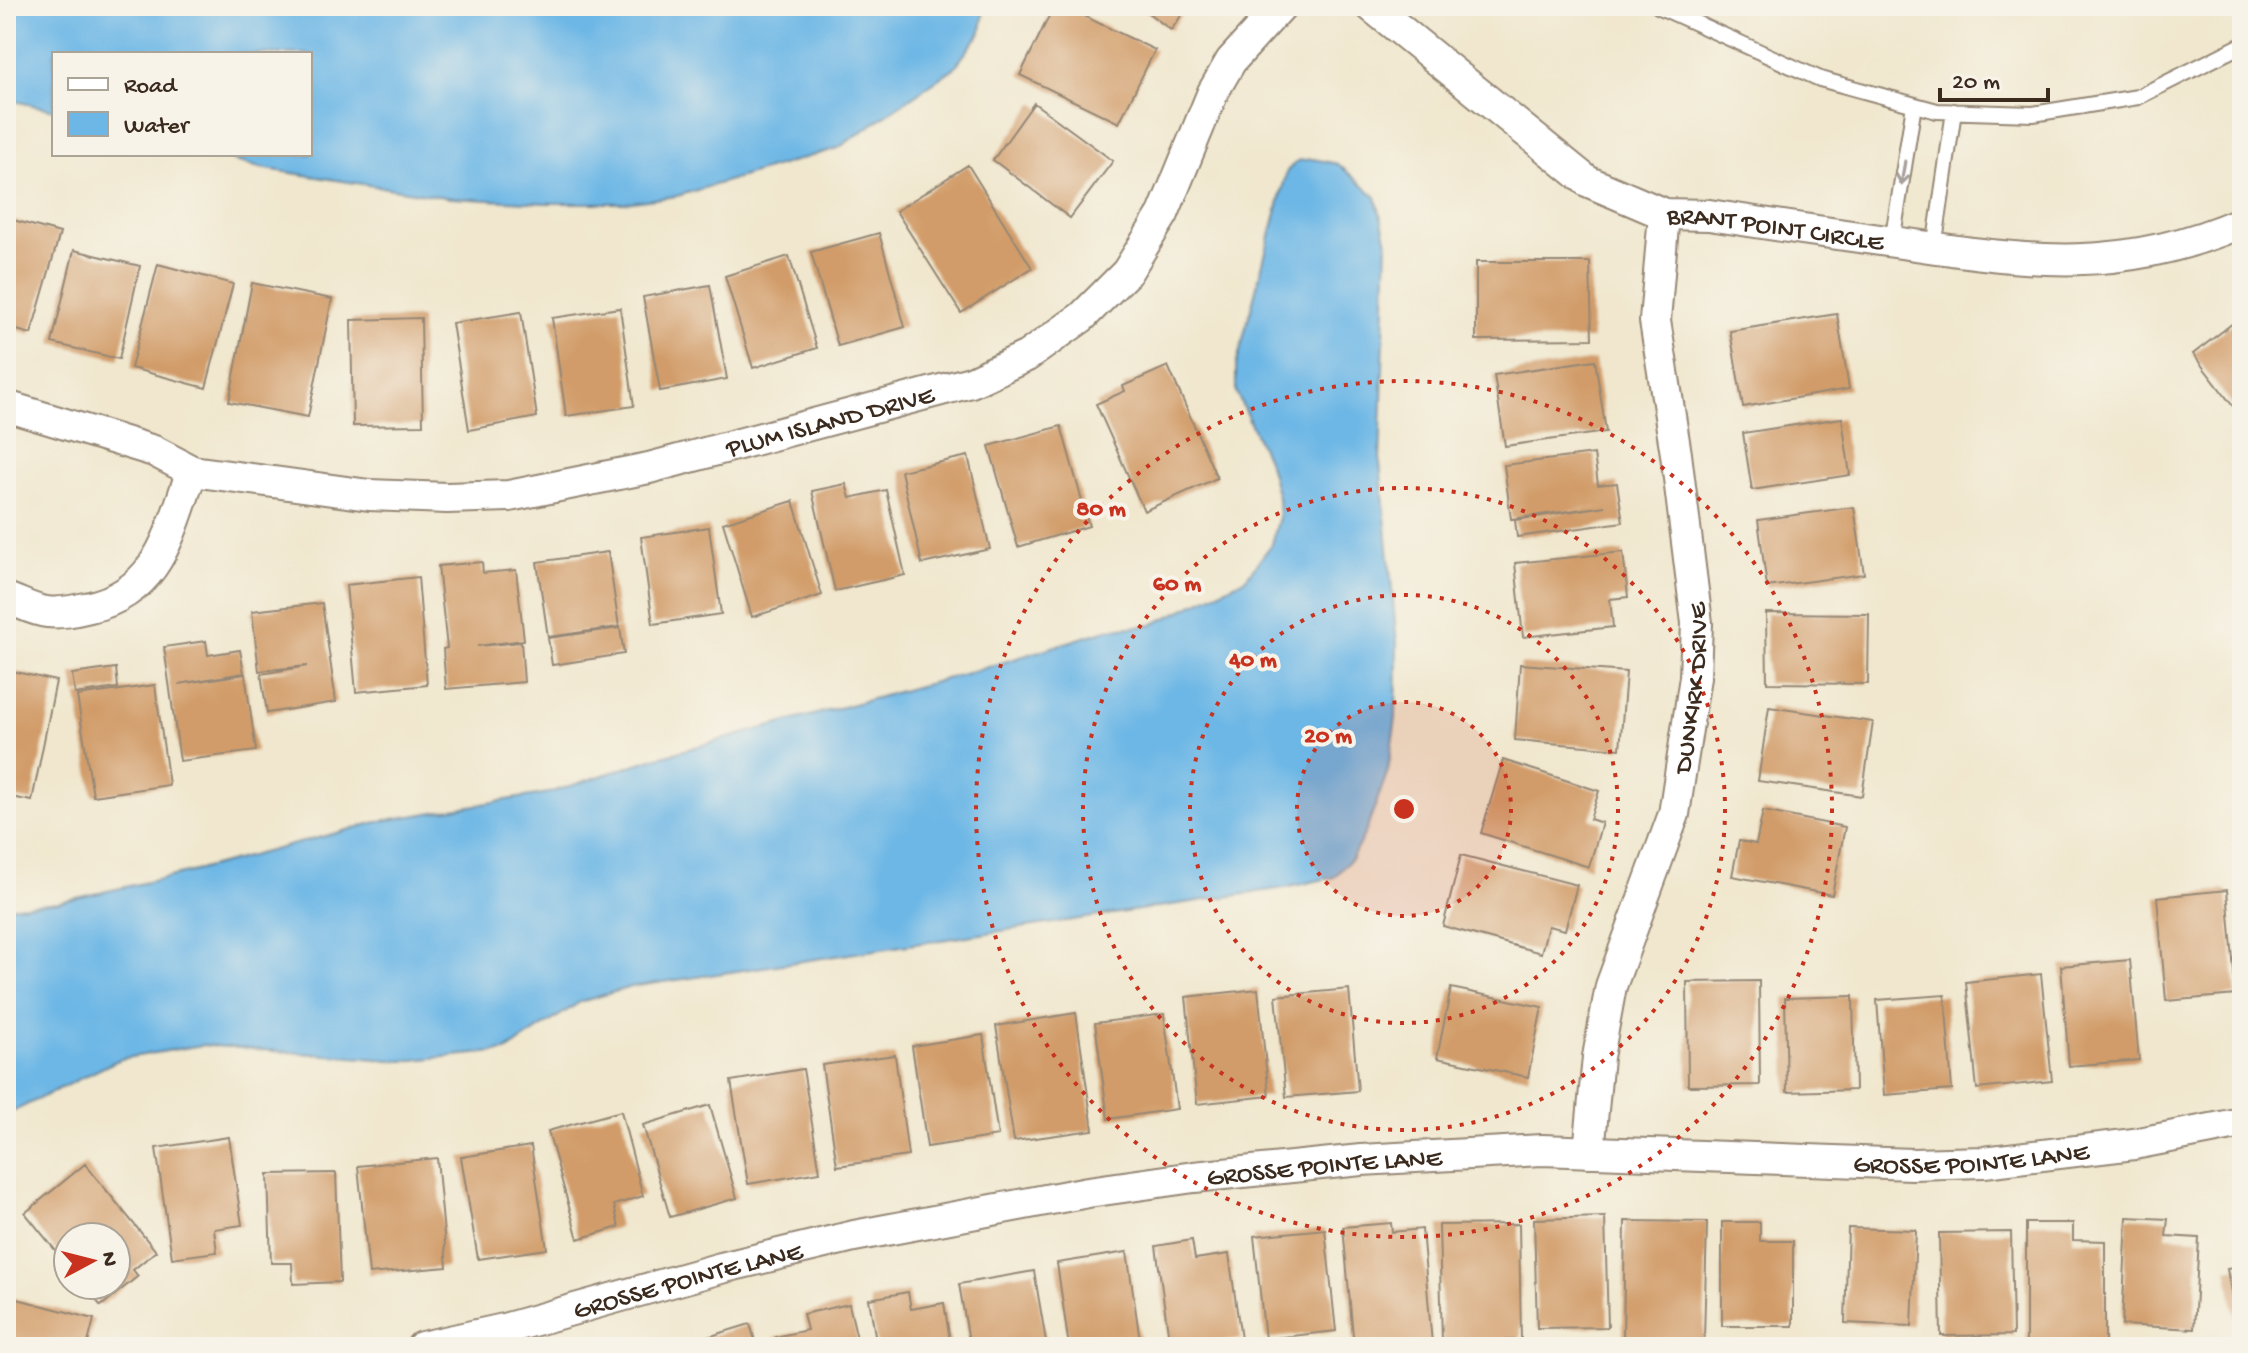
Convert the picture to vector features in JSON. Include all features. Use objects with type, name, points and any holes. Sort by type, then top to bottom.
[{"type":"street","name":"PLUM ISLAND DRIVE","points":[[6,406],[130,443],[192,471],[369,495],[509,496],[649,468],[971,382],[1027,356],[1082,317],[1127,272],[1163,214],[1213,92],[1231,61],[1281,6]]},
{"type":"street","name":"BRANT POINT CIRCLE","points":[[1371,6],[1587,181],[1664,214],[1709,215],[2021,260],[2079,262],[2146,253],[2242,222]]},
{"type":"street","name":"DUNKIRK DRIVE","points":[[1589,1152],[1598,1057],[1611,986],[1674,814],[1695,677],[1697,623],[1676,454],[1655,321],[1664,214]]},
{"type":"street","points":[[6,598],[47,612],[74,611],[128,594],[146,577],[160,555],[192,471]]},
{"type":"street","name":"GROSSE POINTE LANE","points":[[422,1347],[504,1329],[721,1268],[854,1236],[1088,1192],[1361,1160],[1542,1150],[1912,1164],[1984,1162],[2134,1144],[2242,1123]]},
{"type":"lane","points":[[1658,6],[1820,79],[1914,105],[1954,111],[2033,114],[2138,97],[2242,45]]},
{"type":"lane","points":[[1892,242],[1914,105]]},
{"type":"lane","points":[[1934,248],[1954,111]]},
{"type":"water","points":[[6,6],[984,6],[981,32],[954,68],[838,148],[677,196],[624,203],[451,198],[260,168],[218,156],[312,156],[312,52],[52,52],[52,110],[6,99]]},
{"type":"water","points":[[1313,159],[1338,164],[1376,197],[1387,242],[1380,463],[1397,644],[1396,718],[1388,771],[1366,831],[1352,858],[1334,877],[1284,888],[631,987],[580,1002],[506,1051],[402,1061],[202,1045],[120,1059],[6,1115],[6,907],[59,902],[187,873],[381,821],[549,793],[655,758],[982,669],[1110,629],[1152,625],[1245,579],[1272,544],[1279,517],[1278,497],[1269,464],[1236,392],[1236,366],[1287,171],[1297,161]]},
{"type":"building","points":[[1054,6],[1063,6],[1155,50],[1119,123],[1020,75]]},
{"type":"building","points":[[1139,6],[1188,6],[1171,30]]},
{"type":"building","points":[[1034,103],[1113,161],[1070,218],[993,160]]},
{"type":"building","points":[[968,165],[1032,268],[961,313],[896,211]]},
{"type":"building","points":[[6,218],[60,233],[31,334],[6,327]]},
{"type":"building","points":[[879,233],[905,327],[838,346],[811,252]]},
{"type":"building","points":[[74,250],[140,266],[119,359],[52,343]]},
{"type":"building","points":[[789,256],[817,348],[753,368],[725,276]]},
{"type":"building","points":[[1476,262],[1590,262],[1592,339],[1476,340]]},
{"type":"building","points":[[158,264],[233,284],[206,388],[131,368]]},
{"type":"building","points":[[252,283],[332,299],[308,417],[229,402]]},
{"type":"building","points":[[710,285],[727,379],[660,391],[643,297]]},
{"type":"building","points":[[620,308],[634,406],[566,416],[552,318]]},
{"type":"building","points":[[521,312],[537,417],[469,430],[452,323]]},
{"type":"building","points":[[1837,314],[1849,389],[1743,407],[1730,331]]},
{"type":"building","points":[[2242,316],[2242,418],[2193,354]]},
{"type":"building","points":[[421,318],[423,425],[353,426],[351,320]]},
{"type":"building","points":[[1595,360],[1606,432],[1505,446],[1494,375]]},
{"type":"building","points":[[1168,366],[1217,478],[1144,511],[1096,404],[1125,391],[1123,386]]},
{"type":"building","points":[[1842,418],[1850,475],[1752,490],[1743,433]]},
{"type":"building","points":[[1061,426],[1089,526],[1018,547],[989,446]]},
{"type":"building","points":[[1594,454],[1598,485],[1617,483],[1623,522],[1517,537],[1515,520],[1605,506],[1511,519],[1504,465]]},
{"type":"building","points":[[968,456],[990,549],[922,564],[901,471]]},
{"type":"building","points":[[846,484],[850,498],[886,490],[905,575],[835,591],[812,491]]},
{"type":"building","points":[[793,501],[822,595],[752,617],[723,523]]},
{"type":"building","points":[[1854,507],[1864,574],[1767,587],[1758,520]]},
{"type":"building","points":[[709,527],[721,614],[653,624],[641,537]]},
{"type":"building","points":[[608,552],[619,627],[548,637],[537,562]]},
{"type":"building","points":[[1623,552],[1628,597],[1610,599],[1613,627],[1523,637],[1515,563]]},
{"type":"building","points":[[482,562],[483,573],[516,570],[524,640],[477,646],[521,642],[524,682],[446,689],[443,649],[447,648],[438,566]]},
{"type":"building","points":[[418,577],[427,685],[356,692],[346,585]]},
{"type":"building","points":[[322,603],[336,702],[267,713],[261,674],[307,666],[259,671],[252,611]]},
{"type":"building","points":[[1766,613],[1869,614],[1868,684],[1767,683]]},
{"type":"building","points":[[620,628],[624,654],[552,665],[548,638]]},
{"type":"building","points":[[206,641],[208,655],[240,650],[244,673],[179,684],[245,674],[256,751],[180,761],[164,647]]},
{"type":"building","points":[[1520,664],[1626,672],[1620,749],[1515,740]]},
{"type":"building","points":[[116,668],[118,688],[75,694],[72,674]]},
{"type":"building","points":[[12,671],[56,681],[32,801],[6,796],[6,702]]},
{"type":"building","points":[[155,685],[169,785],[93,796],[77,696]]},
{"type":"building","points":[[1769,707],[1873,722],[1862,796],[1758,781]]},
{"type":"building","points":[[1503,760],[1599,791],[1590,819],[1602,823],[1589,867],[1481,833]]},
{"type":"building","points":[[1763,811],[1845,827],[1832,895],[1732,876],[1739,841],[1756,844]]},
{"type":"building","points":[[1461,855],[1577,885],[1565,930],[1548,926],[1541,953],[1443,926]]},
{"type":"building","points":[[2227,890],[2236,995],[2166,1001],[2157,897]]},
{"type":"building","points":[[2130,960],[2139,1060],[2069,1066],[2061,966]]},
{"type":"building","points":[[2041,974],[2052,1081],[1977,1089],[1966,982]]},
{"type":"building","points":[[1759,981],[1760,1085],[1688,1086],[1687,982]]},
{"type":"building","points":[[1451,988],[1542,1007],[1528,1077],[1437,1058]]},
{"type":"building","points":[[1258,989],[1269,1096],[1197,1104],[1186,997]]},
{"type":"building","points":[[1349,989],[1358,1091],[1286,1097],[1276,996]]},
{"type":"building","points":[[1945,995],[1952,1090],[1884,1095],[1877,1000]]},
{"type":"building","points":[[1853,996],[1855,1090],[1787,1092],[1785,998]]},
{"type":"building","points":[[1076,1013],[1093,1130],[1014,1141],[996,1026]]},
{"type":"building","points":[[1164,1014],[1177,1109],[1108,1119],[1095,1023]]},
{"type":"building","points":[[983,1035],[998,1136],[927,1147],[912,1046]]},
{"type":"building","points":[[895,1055],[908,1156],[837,1166],[822,1065]]},
{"type":"building","points":[[803,1069],[820,1172],[748,1184],[731,1081]]},
{"type":"building","points":[[710,1105],[737,1198],[670,1217],[643,1125]]},
{"type":"building","points":[[621,1111],[643,1196],[614,1205],[619,1227],[578,1239],[548,1131]]},
{"type":"building","points":[[229,1137],[242,1225],[214,1229],[217,1252],[172,1258],[156,1148]]},
{"type":"building","points":[[531,1146],[547,1249],[478,1259],[461,1157]]},
{"type":"building","points":[[437,1158],[447,1267],[369,1274],[358,1166]]},
{"type":"building","points":[[85,1164],[132,1221],[52,1221],[52,1246],[25,1213]]},
{"type":"building","points":[[336,1173],[340,1282],[293,1284],[292,1263],[271,1263],[268,1174]]},
{"type":"building","points":[[1605,1217],[1608,1327],[1537,1328],[1534,1219]]},
{"type":"building","points":[[2127,1217],[2168,1219],[2166,1236],[2199,1238],[2194,1329],[2122,1325]]},
{"type":"building","points":[[1625,1221],[1707,1222],[1704,1340],[1623,1339]]},
{"type":"building","points":[[132,1222],[156,1251],[133,1270],[138,1276],[132,1281]]},
{"type":"building","points":[[1722,1222],[1760,1222],[1760,1241],[1793,1241],[1793,1326],[1722,1326]]},
{"type":"building","points":[[1391,1223],[1392,1232],[1422,1229],[1432,1344],[1354,1347],[1343,1227]]},
{"type":"building","points":[[2026,1223],[2073,1223],[2073,1240],[2105,1241],[2105,1347],[2026,1347]]},
{"type":"building","points":[[1519,1224],[1521,1340],[1442,1342],[1439,1225]]},
{"type":"building","points":[[1848,1228],[1916,1230],[1912,1326],[1845,1323]]},
{"type":"building","points":[[1325,1229],[1336,1331],[1265,1339],[1254,1236]]},
{"type":"building","points":[[2011,1232],[2013,1335],[1941,1336],[1939,1233]]},
{"type":"building","points":[[1192,1240],[1195,1259],[1229,1254],[1241,1339],[1170,1347],[1156,1246]]},
{"type":"building","points":[[1127,1252],[1141,1347],[1069,1347],[1057,1263]]},
{"type":"building","points":[[2242,1266],[2242,1345],[2240,1345],[2227,1269]]},
{"type":"building","points":[[1034,1271],[1047,1347],[970,1347],[959,1284]]},
{"type":"building","points":[[908,1292],[911,1309],[944,1303],[951,1347],[877,1347],[869,1299]]},
{"type":"building","points":[[6,1296],[94,1319],[87,1347],[6,1347]]},
{"type":"building","points":[[849,1304],[859,1347],[777,1347],[775,1337],[807,1330],[803,1314]]},
{"type":"building","points":[[750,1324],[757,1347],[685,1347],[685,1344]]}]
